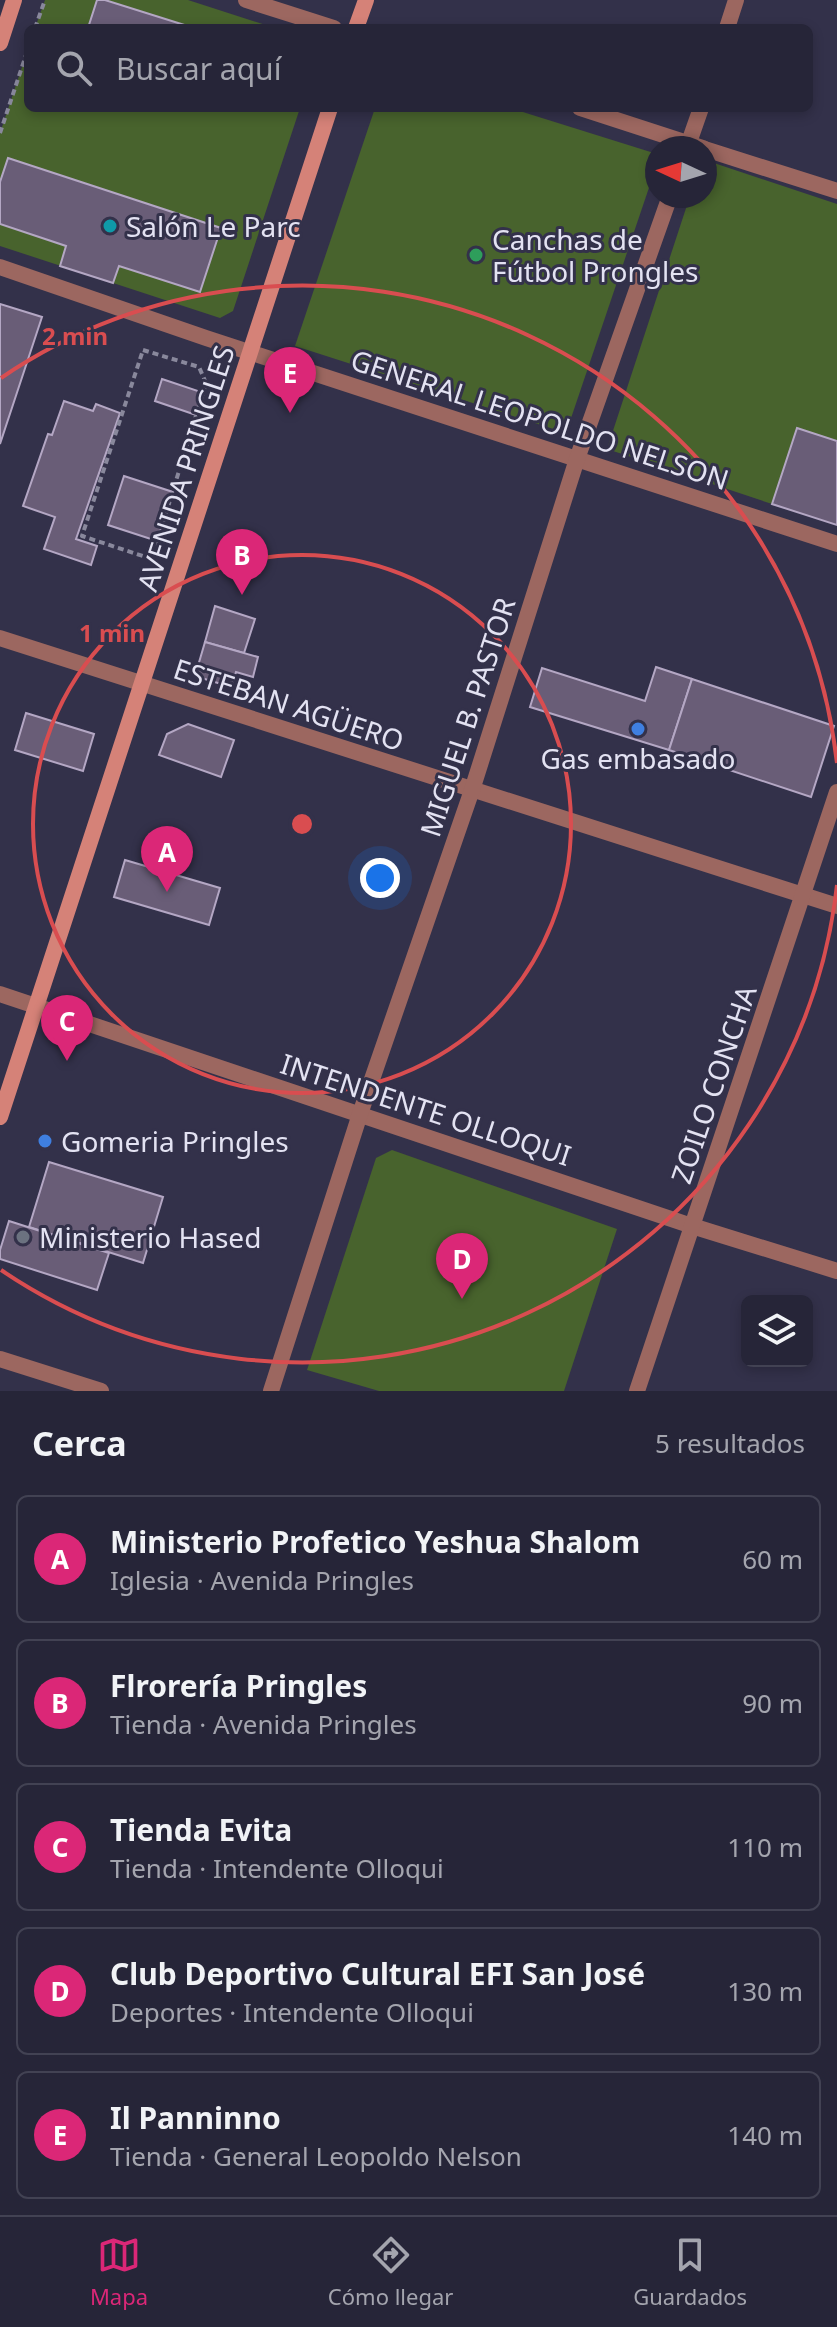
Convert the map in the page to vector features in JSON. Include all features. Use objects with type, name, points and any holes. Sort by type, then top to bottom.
[{"type":"main road","points":[[0,43],[14,0]]},
{"type":"main road","points":[[357,24],[366,0]]},
{"type":"main road","name":"AVENIDA PRINGLES","points":[[0,1117],[329,112]]},
{"type":"street","points":[[246,0],[321,24]]},
{"type":"street","points":[[728,24],[736,0]]},
{"type":"street","points":[[592,112],[663,136]]},
{"type":"street","points":[[697,136],[700,112]]},
{"type":"street","points":[[717,154],[837,191]]},
{"type":"street","name":"MIGUEL B. PASTOR","points":[[271,1391],[360,1114],[472,790],[577,459],[666,208]]},
{"type":"street","name":"GENERAL LEOPOLDO NELSON","points":[[0,267],[837,544]]},
{"type":"street","name":"ESTEBAN AGÜERO","points":[[0,638],[837,906]]},
{"type":"street","name":"ZOILO CONCHA","points":[[637,1391],[837,792]]},
{"type":"street","name":"INTENDENTE OLLOQUI","points":[[0,994],[692,1226],[837,1271]]},
{"type":"street","points":[[0,1359],[101,1391]]},
{"type":"path","points":[[36,24],[45,0]]},
{"type":"path","points":[[0,133],[24,61]]},
{"type":"path","points":[[143,350],[199,367],[206,383],[152,559],[82,536],[143,350]]},
{"type":"green space","points":[[45,0],[188,0],[263,24],[36,24]]},
{"type":"green space","points":[[24,61],[24,112],[299,112],[233,311],[220,318],[0,246],[0,133]]},
{"type":"green space","name":"Canchas de Fútbol Prongles","points":[[374,112],[523,112],[645,150],[645,199],[566,433],[295,346]]},
{"type":"green space","points":[[717,164],[837,204],[837,441],[797,428],[772,504],[607,449],[686,208],[717,208]]},
{"type":"green space","points":[[392,1150],[617,1229],[564,1391],[379,1391],[307,1370],[376,1158]]},
{"type":"building","points":[[97,0],[105,0],[181,24],[89,24]]},
{"type":"building","name":"Salón Le Parc","points":[[8,158],[221,228],[200,292],[119,266],[113,283],[60,266],[66,246],[0,224],[0,182]]},
{"type":"building","points":[[0,304],[42,317],[0,444]]},
{"type":"building","points":[[162,379],[204,393],[196,415],[155,401]]},
{"type":"building","points":[[64,401],[93,411],[96,404],[120,413],[76,539],[97,546],[91,565],[44,549],[55,517],[23,506],[48,434],[52,435]]},
{"type":"building","points":[[797,428],[837,441],[837,525],[772,504]]},
{"type":"building","points":[[124,476],[173,492],[157,541],[108,525]]},
{"type":"building","points":[[215,606],[255,619],[244,653],[205,642]]},
{"type":"building","points":[[205,642],[258,657],[253,677],[236,672],[231,687],[195,676]]},
{"type":"building","name":"Gas embasado","points":[[656,667],[692,679],[669,750],[530,707],[542,668],[645,701]]},
{"type":"building","points":[[692,679],[834,726],[811,797],[669,750]]},
{"type":"building","points":[[26,713],[94,734],[83,771],[15,750]]},
{"type":"building","points":[[188,724],[234,740],[221,777],[159,755],[167,734]]},
{"type":"building","points":[[125,860],[220,888],[209,925],[114,897]]},
{"type":"building","points":[[49,1162],[163,1197],[143,1263],[29,1227]]},
{"type":"building","points":[[9,1221],[109,1253],[97,1290],[0,1259]]},
{"type":"place","name":"Salón Le Parc","points":[[110,226]]},
{"type":"place","name":"Canchas de Fútbol Prongles","points":[[476,255]]},
{"type":"place","name":"Il Panninno","points":[[290,413]]},
{"type":"place","name":"Flrorería Pringles","points":[[242,595]]},
{"type":"place","name":"Gas embasado","points":[[638,729]]},
{"type":"place","name":"Ministerio Profetico Yeshua Shalom","points":[[167,892]]},
{"type":"place","name":"Tienda Evita","points":[[67,1061]]},
{"type":"place","name":"Gomeria Pringles","points":[[45,1141]]},
{"type":"place","name":"Ministerio Hased","points":[[23,1237]]},
{"type":"place","name":"Club Deportivo Cultural EFI San José","points":[[462,1299]]}]
